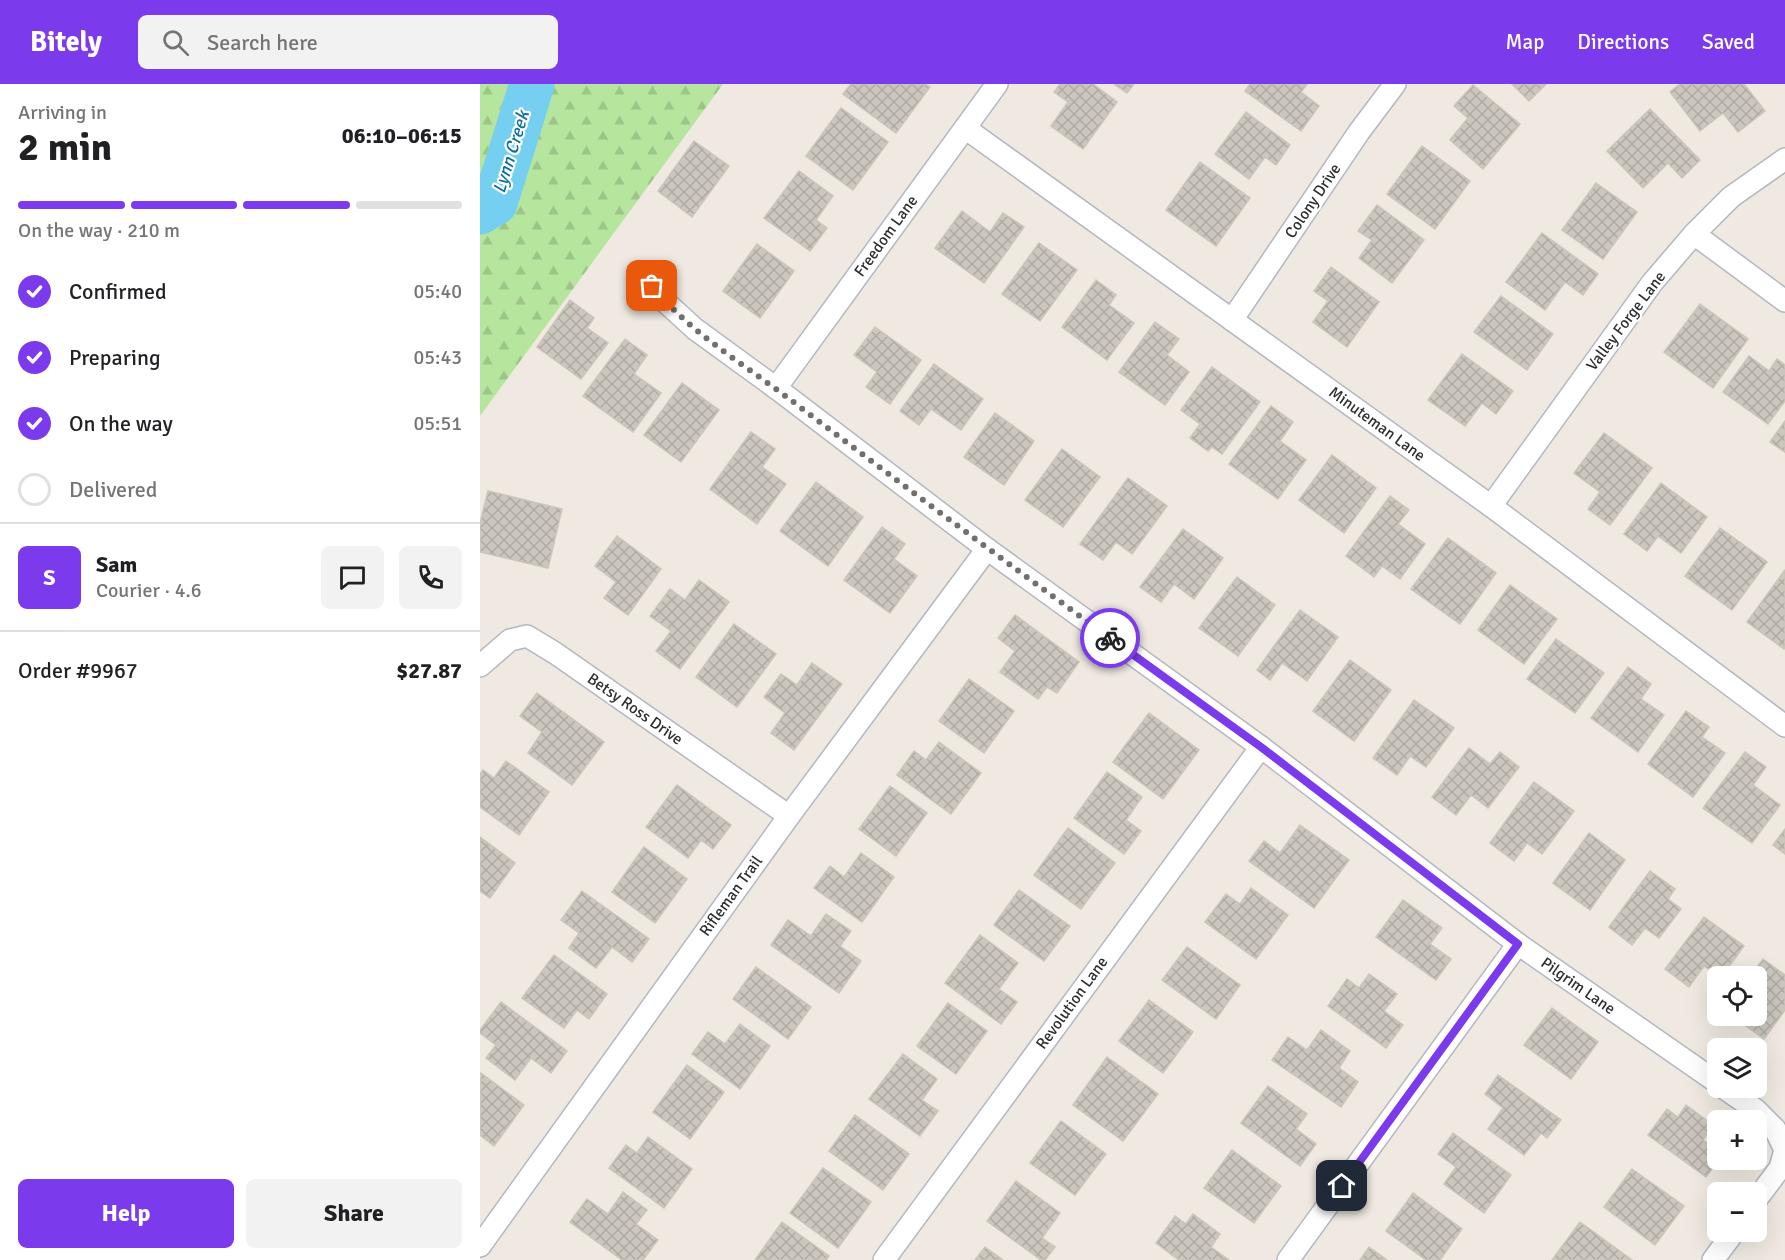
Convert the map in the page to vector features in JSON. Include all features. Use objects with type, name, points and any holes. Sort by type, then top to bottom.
[{"type":"street","name":"Freedom Lane","points":[[776,388],[997,84]]},
{"type":"street","name":"Colony Drive","points":[[1232,320],[1359,132],[1395,84]]},
{"type":"street","name":"Minuteman Lane","points":[[965,128],[1491,506],[1785,726]]},
{"type":"street","name":"Valley Forge Lane","points":[[1491,506],[1652,284],[1694,234],[1731,197],[1785,159]]},
{"type":"street","points":[[1694,234],[1785,301]]},
{"type":"street","name":"Pilgrim Lane","points":[[643,274],[661,298],[694,329],[776,388],[987,549],[1261,747],[1518,944],[1707,1075]]},
{"type":"street","name":"Rifleman Trail","points":[[480,1246],[789,816],[987,549]]},
{"type":"street","name":"Betsy Ross Drive","points":[[480,666],[510,640],[527,636],[555,653],[789,816]]},
{"type":"street","name":"Revolution Lane","points":[[884,1260],[1261,747]]},
{"type":"street","points":[[1288,1260],[1518,944]]},
{"type":"street","points":[[1739,1098],[1756,1110],[1775,1129],[1785,1150],[1780,1167],[1767,1185]]},
{"type":"street","points":[[1713,1260],[1726,1242]]},
{"type":"green space","points":[[480,84],[723,84],[480,416]]},
{"type":"building","points":[[851,84],[925,84],[930,87],[896,133],[843,94]]},
{"type":"building","points":[[1060,84],[1093,84],[1117,102],[1083,149],[1051,126],[1068,102],[1054,92]]},
{"type":"building","points":[[1114,84],[1134,84],[1127,93]]},
{"type":"building","points":[[1250,84],[1307,84],[1301,92],[1319,106],[1301,131],[1245,91]]},
{"type":"building","points":[[1512,84],[1546,84],[1529,101]]},
{"type":"building","points":[[1680,84],[1744,84],[1765,111],[1738,132],[1723,113],[1700,131],[1670,92]]},
{"type":"building","points":[[1473,85],[1520,124],[1483,169],[1450,140],[1468,118],[1454,106]]},
{"type":"building","points":[[841,108],[888,142],[853,190],[806,156]]},
{"type":"building","points":[[1650,109],[1700,160],[1682,178],[1668,163],[1643,188],[1607,151]]},
{"type":"building","points":[[1246,112],[1290,145],[1276,165],[1265,157],[1249,179],[1215,154]]},
{"type":"building","points":[[694,141],[729,166],[692,217],[658,191]]},
{"type":"building","points":[[1422,146],[1470,181],[1435,229],[1387,194]]},
{"type":"building","points":[[1200,162],[1250,198],[1216,246],[1166,210]]},
{"type":"building","points":[[799,171],[833,196],[816,220],[827,228],[810,251],[764,218]]},
{"type":"building","points":[[1596,183],[1637,212],[1603,259],[1562,230]]},
{"type":"building","points":[[1377,205],[1424,240],[1392,283],[1359,258],[1372,240],[1358,231]]},
{"type":"building","points":[[962,211],[990,232],[1003,213],[1024,227],[984,283],[935,248]]},
{"type":"building","points":[[1542,233],[1598,274],[1583,295],[1565,282],[1545,310],[1506,282]]},
{"type":"building","points":[[1039,243],[1077,270],[1040,321],[1002,294]]},
{"type":"building","points":[[757,244],[794,271],[760,318],[723,291]]},
{"type":"building","points":[[1331,267],[1379,302],[1347,347],[1313,322],[1328,301],[1314,291]]},
{"type":"building","points":[[1096,280],[1116,295],[1109,305],[1134,323],[1107,360],[1062,327]]},
{"type":"building","points":[[1501,296],[1553,334],[1527,370],[1474,332]]},
{"type":"building","points":[[570,300],[594,318],[587,328],[608,343],[581,379],[537,347]]},
{"type":"building","points":[[1700,304],[1748,339],[1713,388],[1664,352]]},
{"type":"building","points":[[1155,322],[1179,339],[1167,355],[1189,372],[1165,405],[1119,372]]},
{"type":"building","points":[[875,327],[921,360],[890,404],[866,387],[877,372],[854,355]]},
{"type":"building","points":[[625,339],[647,355],[634,374],[661,393],[633,432],[583,396]]},
{"type":"building","points":[[1462,354],[1513,391],[1496,414],[1482,403],[1465,426],[1428,400]]},
{"type":"building","points":[[1749,356],[1769,371],[1777,359],[1785,365],[1785,401],[1768,424],[1723,392]]},
{"type":"building","points":[[934,364],[983,399],[961,430],[931,409],[919,425],[900,411]]},
{"type":"building","points":[[1212,367],[1260,402],[1222,454],[1212,447],[1208,451],[1190,438],[1200,424],[1181,410]]},
{"type":"building","points":[[682,383],[719,410],[681,462],[644,435]]},
{"type":"building","points":[[1271,406],[1293,422],[1280,441],[1306,460],[1278,499],[1229,464]]},
{"type":"building","points":[[995,413],[1034,441],[1004,485],[964,457]]},
{"type":"building","points":[[1785,421],[1785,452],[1770,442]]},
{"type":"building","points":[[751,432],[775,449],[762,467],[786,484],[757,524],[710,489]]},
{"type":"building","points":[[1604,433],[1652,468],[1610,525],[1588,509],[1600,492],[1574,473]]},
{"type":"building","points":[[1062,449],[1100,477],[1063,527],[1025,500]]},
{"type":"building","points":[[1332,455],[1376,488],[1344,533],[1299,500]]},
{"type":"building","points":[[1128,478],[1167,506],[1132,554],[1116,542],[1103,560],[1080,544]]},
{"type":"building","points":[[816,482],[863,517],[828,566],[780,531]]},
{"type":"building","points":[[1661,483],[1707,517],[1681,553],[1658,536],[1647,551],[1624,534]]},
{"type":"building","points":[[488,491],[562,509],[548,568],[480,552],[480,523]]},
{"type":"building","points":[[1390,496],[1409,510],[1398,524],[1425,544],[1400,579],[1382,566],[1374,577],[1346,556]]},
{"type":"building","points":[[882,527],[905,544],[894,559],[917,576],[890,613],[844,580]]},
{"type":"building","points":[[1720,528],[1767,562],[1732,610],[1685,576]]},
{"type":"building","points":[[1183,529],[1223,558],[1194,599],[1174,584],[1161,602],[1140,587]]},
{"type":"building","points":[[617,536],[661,569],[628,615],[604,598],[616,582],[595,566]]},
{"type":"building","points":[[1448,538],[1496,573],[1460,624],[1411,589]]},
{"type":"building","points":[[1785,570],[1785,648],[1784,649],[1747,622]]},
{"type":"building","points":[[1237,577],[1275,605],[1238,656],[1199,628]]},
{"type":"building","points":[[699,580],[729,602],[680,669],[656,651],[671,631],[650,616],[670,589],[685,600]]},
{"type":"building","points":[[1510,585],[1557,619],[1524,664],[1478,630]]},
{"type":"building","points":[[1300,610],[1338,637],[1307,681],[1282,663],[1270,680],[1257,670]]},
{"type":"building","points":[[1015,615],[1079,662],[1057,693],[1047,687],[1038,699],[1000,672],[1015,651],[998,638]]},
{"type":"building","points":[[734,624],[776,654],[737,707],[696,677]]},
{"type":"building","points":[[1556,639],[1604,673],[1575,713],[1527,679]]},
{"type":"building","points":[[1350,660],[1391,690],[1354,741],[1313,711]]},
{"type":"building","points":[[812,663],[842,684],[794,750],[771,733],[785,713],[764,697],[781,674],[797,685]]},
{"type":"building","points":[[1628,667],[1651,684],[1641,699],[1664,715],[1638,752],[1591,718]]},
{"type":"building","points":[[969,679],[1014,711],[984,753],[939,721]]},
{"type":"building","points":[[537,693],[604,742],[572,785],[528,753],[542,732],[520,716]]},
{"type":"building","points":[[1414,700],[1454,728],[1426,767],[1410,756],[1397,775],[1373,758]]},
{"type":"building","points":[[1686,711],[1709,727],[1702,737],[1725,753],[1693,797],[1648,764]]},
{"type":"building","points":[[1149,713],[1199,750],[1163,799],[1113,762]]},
{"type":"building","points":[[939,742],[981,773],[951,814],[897,775],[914,751],[926,760]]},
{"type":"building","points":[[1469,748],[1490,764],[1500,752],[1519,767],[1488,808],[1471,795],[1456,815],[1432,797]]},
{"type":"building","points":[[1745,752],[1766,767],[1753,785],[1780,805],[1752,843],[1703,808]]},
{"type":"building","points":[[506,761],[549,792],[519,835],[480,807],[480,774],[483,770],[494,778]]},
{"type":"building","points":[[1107,772],[1142,797],[1126,820],[1141,831],[1124,854],[1074,818]]},
{"type":"building","points":[[1534,782],[1574,811],[1542,854],[1527,843],[1514,861],[1490,843]]},
{"type":"building","points":[[677,785],[731,825],[713,849],[701,840],[688,858],[646,827]]},
{"type":"building","points":[[890,786],[927,813],[896,856],[859,829]]},
{"type":"building","points":[[1300,825],[1349,860],[1314,908],[1249,861],[1264,841],[1280,853]]},
{"type":"building","points":[[1068,828],[1115,863],[1081,909],[1034,875]]},
{"type":"building","points":[[1785,829],[1785,854],[1773,845]]},
{"type":"building","points":[[1589,833],[1625,860],[1590,910],[1553,883]]},
{"type":"building","points":[[480,837],[515,863],[490,898],[480,891]]},
{"type":"building","points":[[644,847],[687,879],[655,923],[612,892]]},
{"type":"building","points":[[861,853],[894,877],[862,922],[814,888],[830,866],[844,877]]},
{"type":"building","points":[[1650,871],[1675,889],[1668,899],[1681,909],[1659,938],[1645,928],[1632,945],[1609,927]]},
{"type":"building","points":[[1251,888],[1288,915],[1256,959],[1205,922],[1226,894],[1240,904]]},
{"type":"building","points":[[1019,890],[1070,926],[1044,961],[994,925]]},
{"type":"building","points":[[582,891],[649,939],[632,962],[612,947],[596,968],[569,948],[579,933],[561,920]]},
{"type":"building","points":[[1403,900],[1442,928],[1430,944],[1451,959],[1436,980],[1376,937]]},
{"type":"building","points":[[826,914],[851,931],[840,946],[861,961],[839,993],[771,945],[788,920],[811,936]]},
{"type":"building","points":[[1704,917],[1744,946],[1729,966],[1707,966],[1707,968],[1704,966],[1689,987],[1665,969]]},
{"type":"building","points":[[980,935],[1018,963],[999,989],[1017,1002],[1001,1024],[945,983]]},
{"type":"building","points":[[1187,947],[1240,985],[1216,1019],[1162,980]]},
{"type":"building","points":[[554,955],[607,994],[589,1019],[577,1010],[564,1028],[522,998]]},
{"type":"building","points":[[1763,959],[1785,975],[1785,1010],[1765,1038],[1746,1026],[1767,1026],[1767,966],[1758,966]]},
{"type":"building","points":[[756,967],[811,1007],[788,1039],[733,999]]},
{"type":"building","points":[[1369,974],[1397,994],[1384,1011],[1403,1025],[1386,1048],[1328,1006],[1347,979],[1359,988]]},
{"type":"building","points":[[1149,1000],[1193,1032],[1163,1073],[1119,1041]]},
{"type":"building","points":[[501,1002],[567,1051],[551,1073],[531,1058],[515,1080],[486,1058],[496,1045],[480,1033],[480,1030]]},
{"type":"building","points":[[948,1003],[987,1031],[956,1074],[917,1046]]},
{"type":"building","points":[[1552,1008],[1598,1042],[1571,1079],[1524,1045]]},
{"type":"building","points":[[740,1024],[770,1046],[740,1089],[692,1054],[708,1032],[725,1044]]},
{"type":"building","points":[[1321,1030],[1350,1051],[1339,1068],[1358,1082],[1341,1107],[1272,1060],[1288,1037],[1307,1050]]},
{"type":"building","points":[[903,1054],[937,1079],[922,1100],[938,1111],[920,1136],[869,1099]]},
{"type":"building","points":[[1107,1057],[1158,1094],[1123,1141],[1073,1105]]},
{"type":"building","points":[[687,1065],[724,1092],[690,1139],[653,1112]]},
{"type":"building","points":[[481,1073],[524,1105],[494,1146],[480,1135]]},
{"type":"building","points":[[1498,1075],[1561,1120],[1547,1138],[1541,1133],[1524,1155],[1488,1129],[1503,1108],[1485,1094]]},
{"type":"building","points":[[1268,1086],[1307,1114],[1296,1129],[1316,1144],[1300,1166],[1241,1123]]},
{"type":"building","points":[[1686,1105],[1707,1121],[1707,1134],[1703,1140],[1707,1143],[1707,1170],[1711,1170],[1706,1177],[1648,1135],[1667,1109],[1678,1117]]},
{"type":"building","points":[[855,1115],[909,1154],[883,1190],[829,1151]]},
{"type":"building","points":[[1061,1121],[1106,1154],[1075,1195],[1030,1163]]},
{"type":"building","points":[[1453,1133],[1511,1175],[1484,1213],[1444,1184],[1456,1167],[1438,1154]]},
{"type":"building","points":[[648,1137],[692,1169],[664,1208],[609,1168],[626,1145],[637,1153]]},
{"type":"building","points":[[1232,1150],[1281,1186],[1254,1223],[1204,1188]]},
{"type":"building","points":[[823,1168],[871,1202],[838,1248],[790,1213]]},
{"type":"building","points":[[1632,1169],[1684,1206],[1655,1245],[1604,1207]]},
{"type":"building","points":[[1016,1181],[1060,1213],[1042,1238],[1055,1247],[1045,1260],[1041,1260],[987,1221]]},
{"type":"building","points":[[623,1192],[647,1210],[636,1224],[658,1240],[643,1260],[622,1260],[570,1222],[587,1199],[608,1214]]},
{"type":"building","points":[[1413,1193],[1462,1229],[1440,1260],[1426,1260],[1386,1231]]},
{"type":"building","points":[[1193,1214],[1220,1234],[1211,1247],[1229,1260],[1179,1260],[1156,1243],[1175,1216],[1186,1224]]},
{"type":"building","points":[[782,1222],[829,1256],[826,1260],[755,1260]]},
{"type":"building","points":[[1580,1222],[1632,1260],[1552,1260]]},
{"type":"building","points":[[985,1247],[1003,1260],[975,1260]]},
{"type":"building","points":[[1369,1247],[1387,1260],[1360,1260]]},
{"type":"waterway","name":"Lynn Creek","points":[[480,212],[495,203],[532,84]]},
{"type":"way so far","points":[[652,286],[661,298],[694,329],[776,388],[987,549],[1110,638]]},
{"type":"route","points":[[1110,638],[1261,747],[1518,944],[1342,1186]]}]
